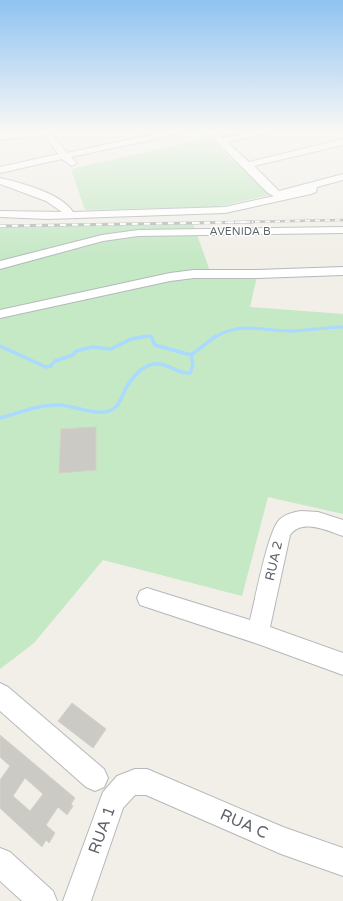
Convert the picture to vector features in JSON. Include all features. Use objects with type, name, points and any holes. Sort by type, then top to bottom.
[{"type":"street","points":[[256,174],[272,191],[278,194],[343,177]]},
{"type":"street","points":[[0,181],[39,195],[62,206],[70,215]]},
{"type":"street","points":[[0,214],[47,216],[225,210],[307,192],[312,190],[312,185]]},
{"type":"street","points":[[18,214],[26,204],[39,195]]},
{"type":"street","name":"AVENIDA B","points":[[0,265],[102,238],[138,233],[343,230]]},
{"type":"street","points":[[0,314],[170,277],[200,274],[343,271]]},
{"type":"street","name":"RUA 2","points":[[258,633],[281,532],[285,525],[296,519],[318,520],[343,528]]},
{"type":"street","points":[[147,598],[258,633],[343,664]]},
{"type":"street","points":[[0,695],[96,778]]},
{"type":"street","name":"RUA 1","points":[[77,901],[112,801],[121,788],[133,781],[147,782]]},
{"type":"street","name":"RUA C","points":[[147,782],[281,840],[343,862]]},
{"type":"street","points":[[0,862],[43,901]]},
{"type":"green space","points":[[73,174],[248,174],[270,195],[217,207],[85,210]]},
{"type":"green space","points":[[193,223],[212,277],[257,276],[250,307],[343,314],[343,514],[268,497],[242,596],[103,560],[34,643],[0,669],[0,226]]},
{"type":"building","points":[[96,427],[96,470],[59,473],[61,429]]},
{"type":"building","points":[[72,703],[106,729],[93,748],[58,721]]},
{"type":"building","points":[[0,735],[75,798],[71,804],[73,806],[67,815],[58,807],[46,825],[55,833],[49,843],[46,840],[42,847],[0,808],[0,780],[10,766],[0,757]],"holes":[[[25,778],[43,794],[30,811],[13,796]]]},
{"type":"waterway","points":[[215,337],[234,329],[243,328],[290,331],[343,327]]},
{"type":"waterway","points":[[143,337],[148,336]]},
{"type":"waterway","points":[[143,337],[151,336]]},
{"type":"waterway","points":[[151,336],[155,345],[191,355]]},
{"type":"waterway","points":[[191,355],[216,336]]},
{"type":"waterway","points":[[0,346],[46,367],[51,366],[55,361],[73,355],[76,351],[92,347],[111,349],[131,339],[143,337]]},
{"type":"waterway","points":[[0,418],[37,407],[52,405],[60,405],[94,412],[110,411],[117,406],[130,381],[146,366],[161,364],[180,372],[190,373],[193,365],[191,355]]},
{"type":"railway","points":[[214,223],[343,220]]},
{"type":"railway","points":[[214,223],[253,222]]},
{"type":"railway","points":[[195,223],[214,223]]},
{"type":"railway","points":[[0,226],[214,223]]}]
